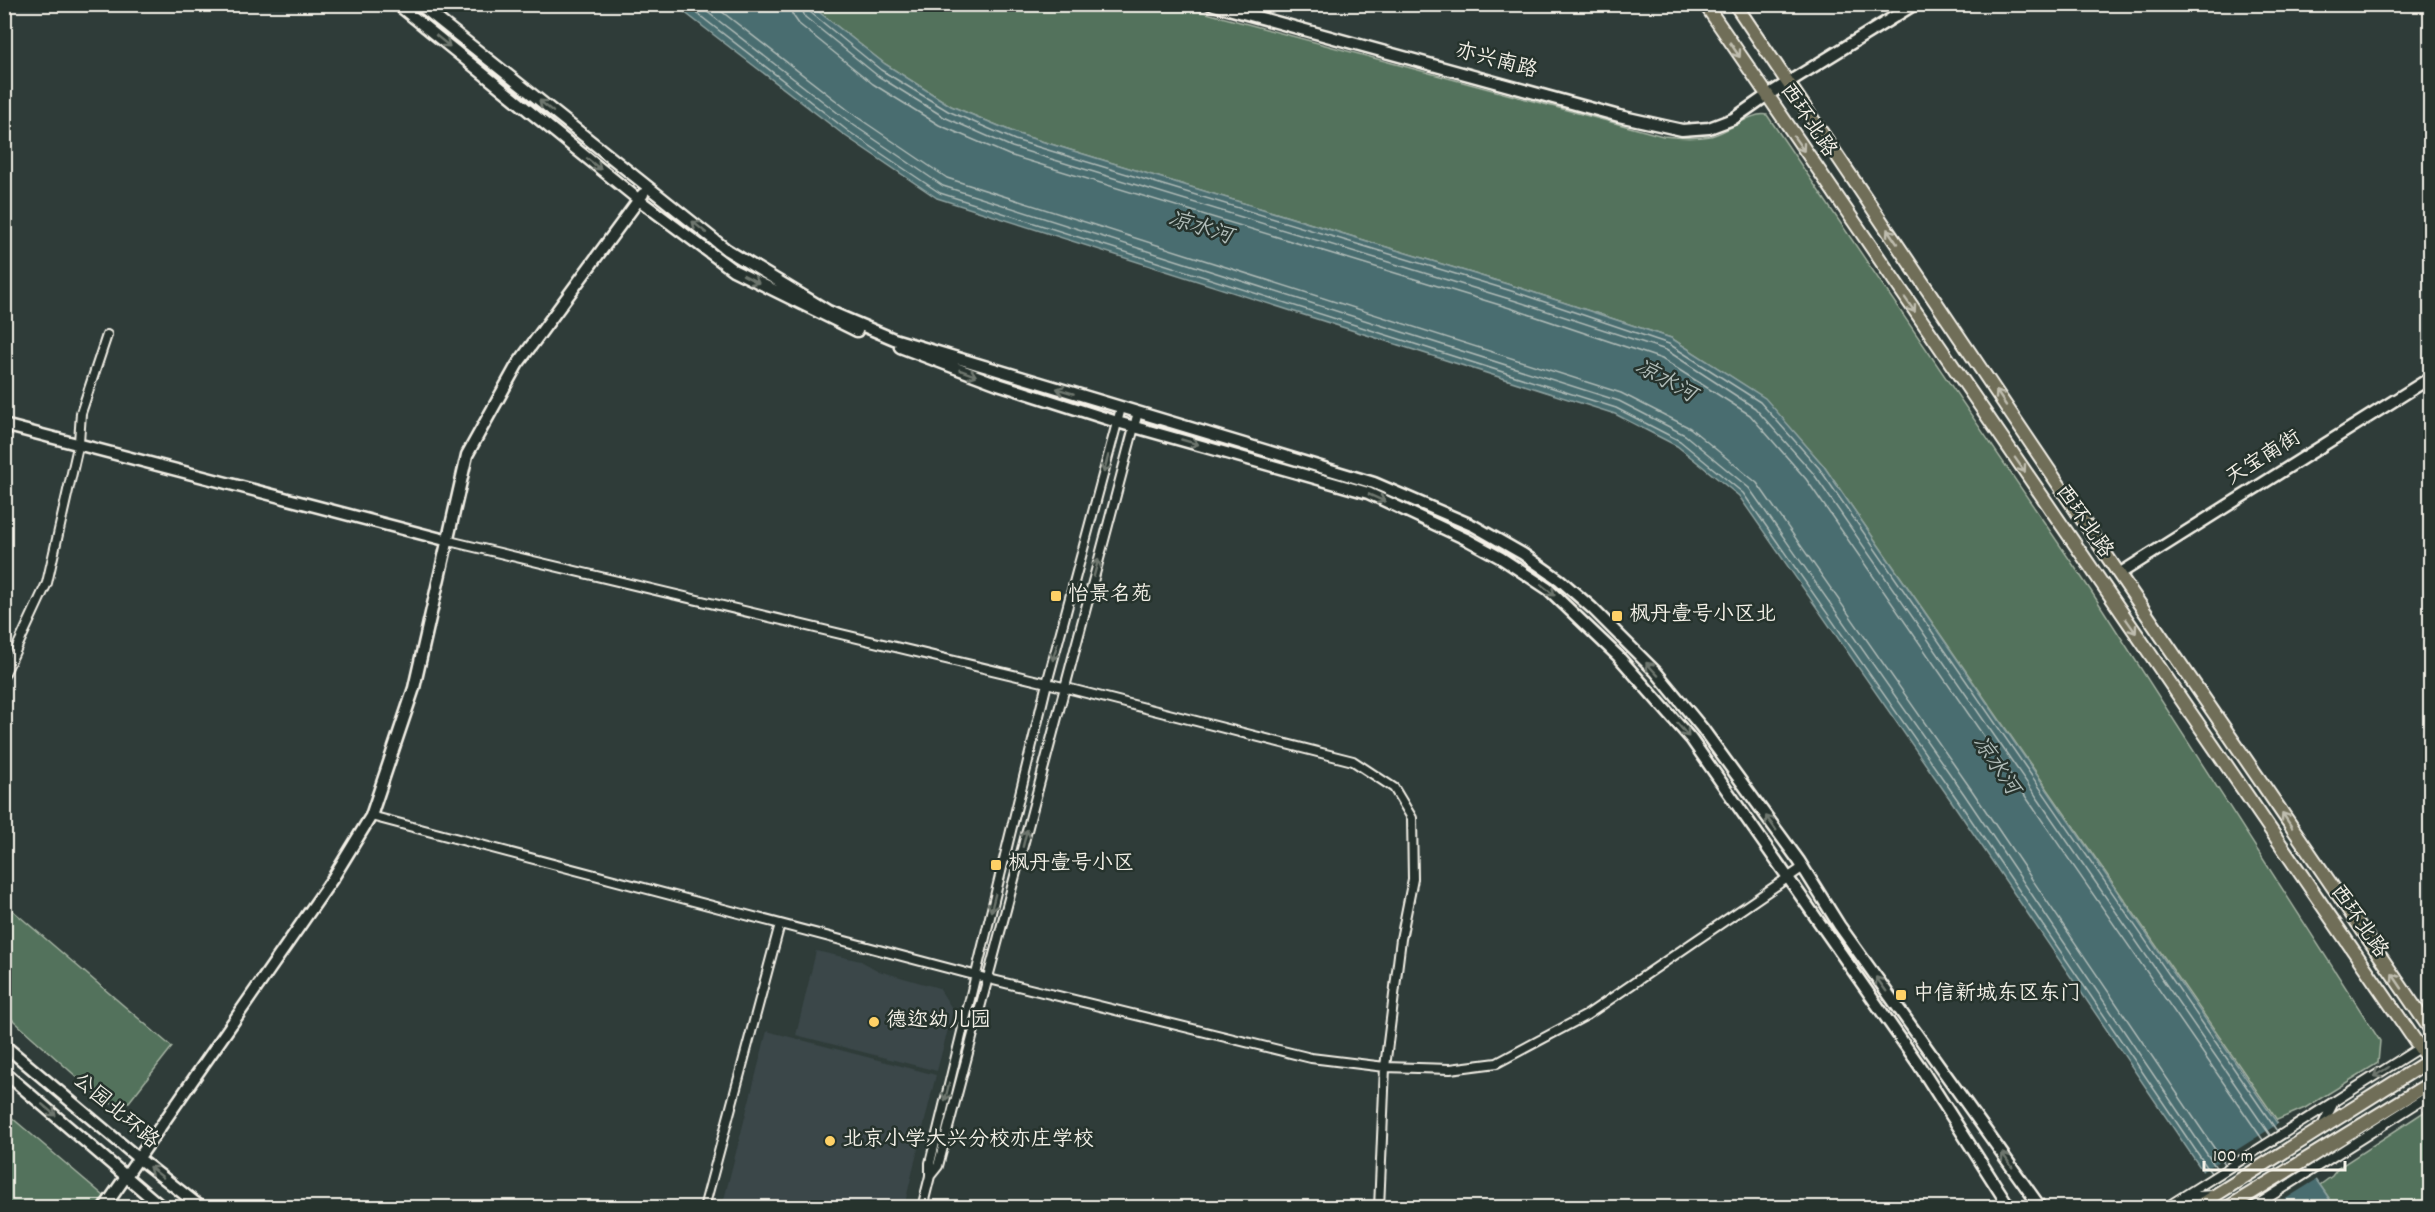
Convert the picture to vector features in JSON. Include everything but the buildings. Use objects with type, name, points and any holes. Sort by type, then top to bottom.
[{"type":"main road","name":"西环北路","points":[[1705,4],[1766,96],[2425,1044],[2430,1061]]},
{"type":"main road","name":"西环北路","points":[[1735,4],[2119,574],[2430,1029]]},
{"type":"main road","points":[[2195,1200],[2214,1195],[2430,1061]]},
{"type":"main road","points":[[2226,1208],[2319,1159],[2355,1130],[2430,1083]]},
{"type":"street","points":[[397,4],[639,200],[733,270],[839,324],[998,384],[1118,422],[1368,493],[1466,538],[1548,589],[1638,676],[1691,739],[1920,1065],[2010,1208]]},
{"type":"street","points":[[419,4],[727,250],[828,311],[894,339],[1374,483],[1474,526],[1523,554],[1592,608],[1656,672],[1702,728],[2041,1208]]},
{"type":"street","name":"亦兴南路","points":[[1210,4],[1607,113],[1682,130],[1709,128],[1733,119],[1766,96],[1915,4]]},
{"type":"street","points":[[104,1208],[326,888],[371,816],[414,688],[467,455],[517,365],[648,187]]},
{"type":"street","points":[[4,675],[47,584],[79,442],[81,413],[107,335]]},
{"type":"street","name":"天宝南街","points":[[2119,574],[2430,378]]},
{"type":"street","points":[[922,1208],[930,1176],[930,1163],[1047,683],[1121,408]]},
{"type":"street","points":[[930,1176],[938,1166],[989,979],[1063,689],[1138,412]]},
{"type":"street","points":[[4,424],[449,541],[1047,683],[1063,689],[1353,761],[1394,788],[1412,818],[1413,879],[1401,939],[1384,1067],[1379,1208]]},
{"type":"street","points":[[371,816],[989,979],[1311,1058],[1384,1067],[1450,1068],[1497,1063],[1587,1016],[1802,868]]},
{"type":"street","points":[[704,1208],[780,924]]},
{"type":"street","points":[[2165,1208],[2184,1197],[2195,1200],[2297,1125],[2425,1044]]},
{"type":"street","name":"公园北环路","points":[[4,1045],[138,1158],[202,1208]]},
{"type":"street","name":"公园北环路","points":[[4,1072],[163,1208]]},
{"type":"street","points":[[2252,1208],[2319,1159],[2338,1154],[2430,1095]]},
{"type":"street","points":[[2321,1129],[2335,1101]]},
{"type":"street","points":[[2338,1154],[2355,1130]]},
{"type":"shaded area","name":"德迩幼儿园","points":[[816,951],[861,961],[879,971],[939,988],[953,1010],[937,1071],[796,1035]]},
{"type":"shaded area","name":"北京小学大兴分校亦庄学校","points":[[767,1031],[936,1075],[904,1207],[722,1207]]},
{"type":"green space","points":[[810,5],[1177,5],[1663,136],[1699,138],[1711,136],[1754,116],[1767,115],[2091,591],[2380,1041],[2378,1063],[2305,1108],[2277,1120],[1823,465],[1764,398],[1671,338],[1520,288],[1018,134],[951,106],[885,64]]},
{"type":"green space","points":[[5,904],[172,1047],[129,1102],[106,1103],[5,1013]]},
{"type":"green space","points":[[2430,1108],[2430,1207],[2335,1207],[2320,1185],[2338,1168]]},
{"type":"green space","points":[[5,1112],[117,1207],[5,1207]]},
{"type":"water","name":"凉水河","points":[[675,5],[810,5],[885,64],[951,106],[1018,134],[1520,288],[1671,338],[1765,398],[1823,465],[2335,1207],[2227,1207],[1952,802],[1739,496],[1677,446],[1615,414],[937,198],[844,135]]},
{"type":"pier","points":[[2281,1122],[2319,1178],[2271,1208],[2223,1208],[2200,1173]]},
{"type":"place","name":"怡景名苑","points":[[1056,596]]},
{"type":"place","name":"枫丹壹号小区北","points":[[1617,616]]},
{"type":"place","name":"枫丹壹号小区","points":[[996,865]]},
{"type":"place","name":"中信新城东区东门","points":[[1901,995]]},
{"type":"place","name":"德迩幼儿园","points":[[874,1022]]},
{"type":"place","name":"北京小学大兴分校亦庄学校","points":[[830,1141]]}]
